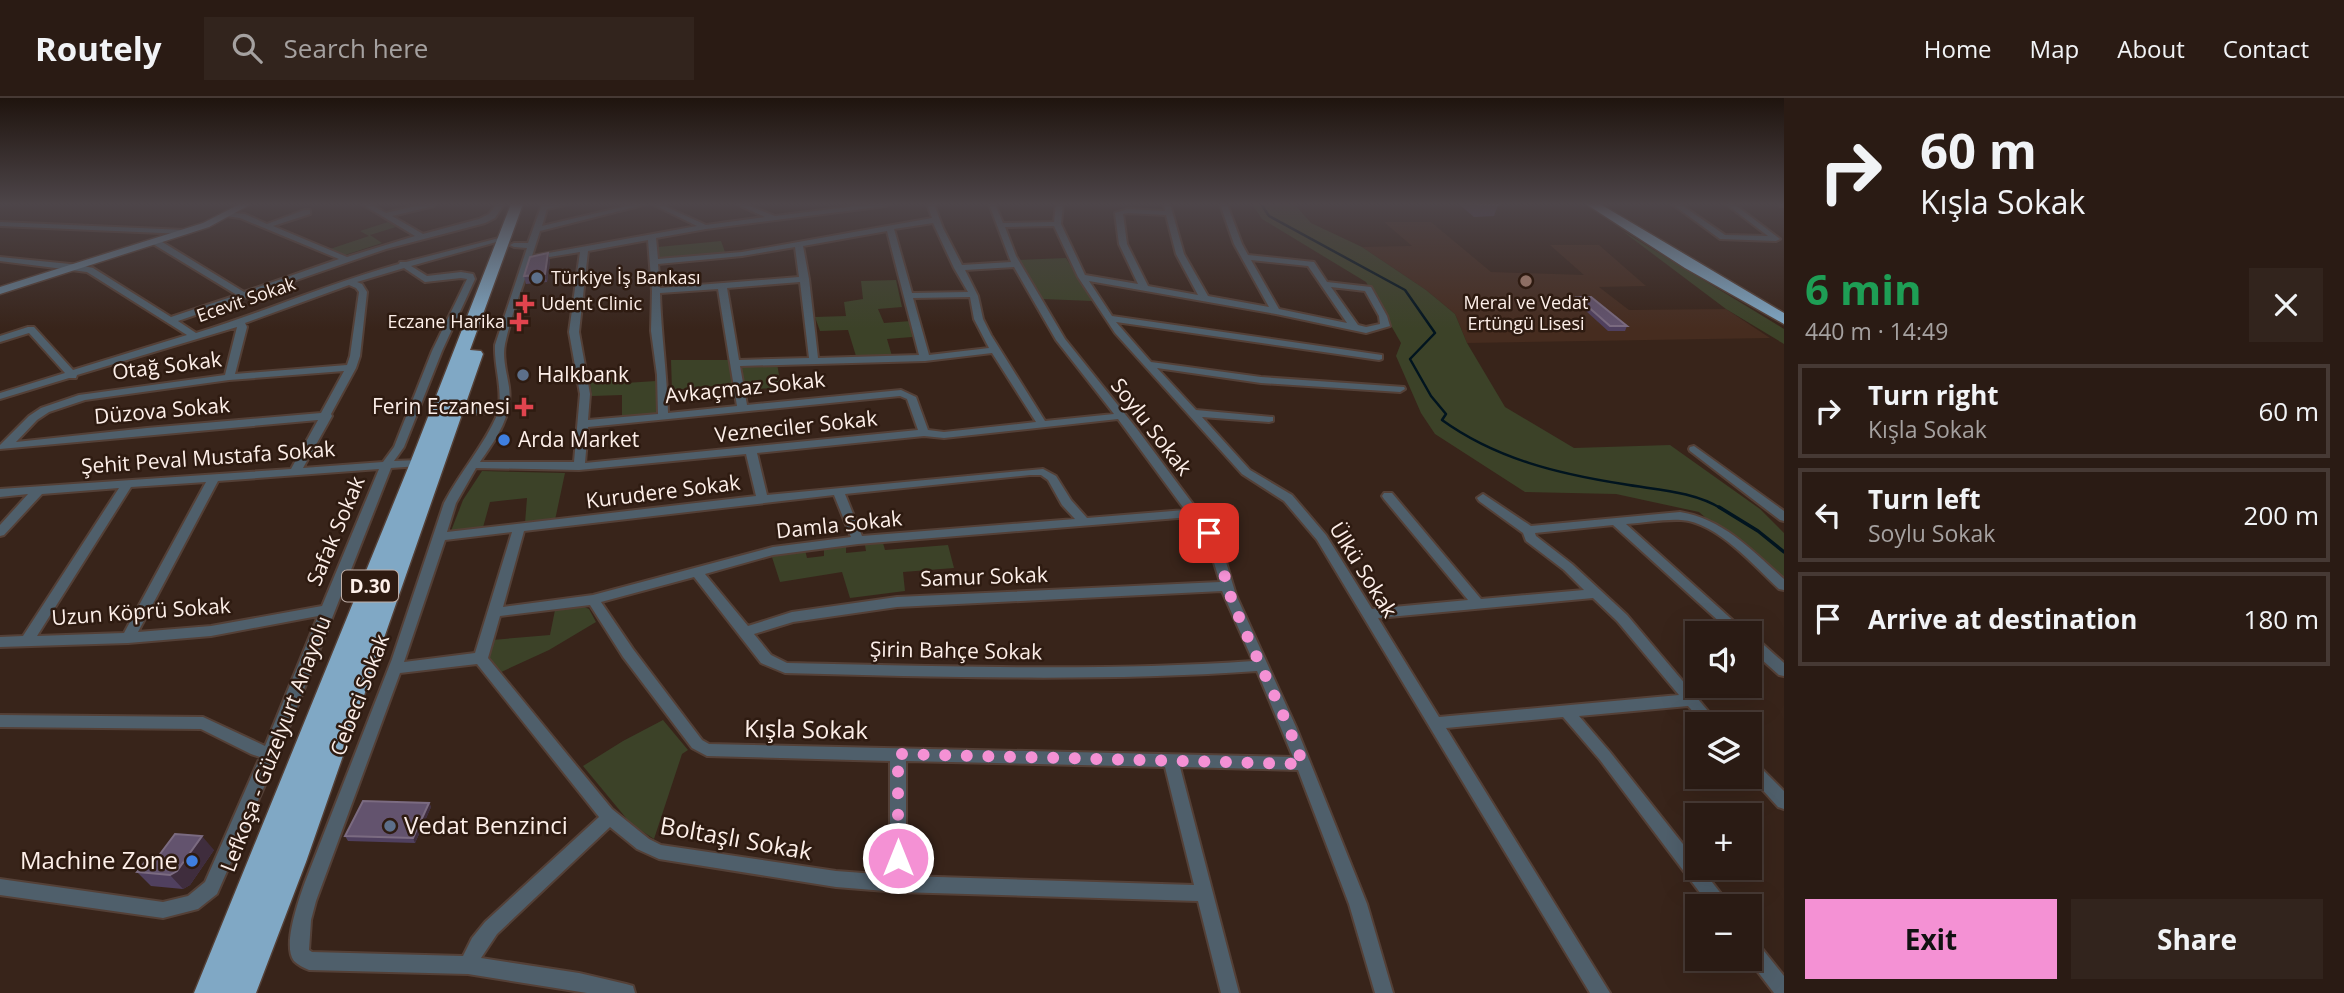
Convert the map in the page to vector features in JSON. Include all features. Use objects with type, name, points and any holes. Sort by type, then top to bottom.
[{"type":"highway","name":"Lefkoşa - Güzelyurt Anayolu","points":[[210,993],[507,246]]},
{"type":"highway","name":"Lefkoşa - Güzelyurt Anayolu","points":[[240,993],[301,838],[454,411],[508,246]]},
{"type":"highway","points":[[1659,246],[1784,319]]},
{"type":"highway","points":[[1670,246],[1784,312]]},
{"type":"main road","points":[[0,291],[144,246]]},
{"type":"street","points":[[162,246],[243,295]]},
{"type":"street","points":[[314,246],[345,259]]},
{"type":"street","points":[[172,320],[389,246]]},
{"type":"street","name":"Ecevit Sokak","points":[[2,398],[240,322],[404,264],[491,246]]},
{"type":"street","points":[[454,411],[504,410],[506,402],[499,349],[531,246]]},
{"type":"street","points":[[527,260],[601,246]]},
{"type":"street","points":[[653,246],[663,415]]},
{"type":"street","points":[[655,262],[742,254],[794,246]]},
{"type":"street","points":[[799,246],[814,360]]},
{"type":"street","points":[[895,246],[925,358]]},
{"type":"street","points":[[947,246],[973,294],[979,320],[994,350],[1042,424]]},
{"type":"street","name":"Soylu Sokak","points":[[1009,246],[1016,264],[1061,340],[1121,416],[1215,545],[1227,586],[1280,704],[1361,911],[1384,993]]},
{"type":"street","name":"Ülkü Sokak","points":[[1067,246],[1082,276],[1109,318],[1147,364],[1245,472],[1282,494],[1327,545],[1601,993]]},
{"type":"street","points":[[1124,246],[1144,287]]},
{"type":"street","points":[[1178,246],[1204,297]]},
{"type":"street","points":[[1239,246],[1276,310]]},
{"type":"street","points":[[579,467],[584,424],[584,385],[574,332],[584,249]]},
{"type":"street","points":[[1247,257],[1308,263],[1354,327]]},
{"type":"street","points":[[0,259],[90,270],[195,336]]},
{"type":"street","name":"Safak Sokak","points":[[0,887],[163,910],[192,903],[211,888],[271,753],[326,610],[387,464],[399,447],[437,351],[471,279],[467,275],[461,275],[425,279],[404,264]]},
{"type":"street","points":[[958,268],[1016,264]]},
{"type":"street","points":[[1082,276],[1276,310],[1354,327],[1375,330],[1385,326],[1371,292],[1361,287],[1325,285]]},
{"type":"street","points":[[656,291],[805,279]]},
{"type":"street","points":[[295,472],[327,416],[355,356],[363,292],[359,286],[349,282]]},
{"type":"street","points":[[722,285],[742,407]]},
{"type":"street","points":[[908,296],[973,294]]},
{"type":"street","points":[[1109,318],[1379,356]]},
{"type":"street","points":[[229,377],[242,327],[240,322]]},
{"type":"street","points":[[0,339],[31,329],[73,376]]},
{"type":"street","points":[[734,362],[952,357],[994,350]]},
{"type":"street","points":[[1147,364],[1275,381],[1400,389]]},
{"type":"street","name":"Otağ Sokak","points":[[3,448],[33,418],[62,402],[141,387],[351,368]]},
{"type":"street","name":"Avkaçmaz Sokak","points":[[584,424],[896,393],[909,395],[924,433]]},
{"type":"street","name":"Cebeci Sokak","points":[[468,965],[309,961],[300,954],[298,939],[319,868],[394,668],[454,494],[474,465],[504,410]]},
{"type":"street","points":[[1192,413],[1269,419]]},
{"type":"street","name":"Düzova Sokak","points":[[3,448],[147,431],[327,416]]},
{"type":"street","name":"Vezneciler Sokak","points":[[474,465],[579,467],[924,433],[944,435],[1121,416]]},
{"type":"street","points":[[1693,449],[1784,517]]},
{"type":"street","points":[[751,451],[762,499]]},
{"type":"street","name":"Şehit Peval Mustafa Sokak","points":[[0,493],[419,463]]},
{"type":"street","name":"Kurudere Sokak","points":[[440,537],[762,499],[1043,472],[1052,478],[1066,502],[1084,522]]},
{"type":"street","points":[[128,638],[214,478]]},
{"type":"street","points":[[27,641],[127,484]]},
{"type":"street","points":[[0,532],[39,490]]},
{"type":"street","points":[[838,492],[858,540]]},
{"type":"street","points":[[1388,496],[1478,604]]},
{"type":"street","points":[[1483,498],[1529,531],[1530,538],[1596,593],[1640,638],[1700,712]]},
{"type":"street","name":"Damla Sokak","points":[[496,612],[593,600],[760,553],[858,540],[1193,513]]},
{"type":"street","points":[[1529,531],[1679,516],[1699,518],[1716,528],[1784,586]]},
{"type":"street","points":[[1615,521],[1727,621]]},
{"type":"street","points":[[394,668],[481,658],[519,528]]},
{"type":"street","name":"Şirin Bahçe Sokak","points":[[696,571],[771,663],[793,669],[1060,674],[1172,672],[1261,666]]},
{"type":"street","name":"Samur Sokak","points":[[746,632],[792,617],[897,602],[1227,586]]},
{"type":"street","points":[[1368,614],[1596,593]]},
{"type":"street","name":"Kışla Sokak","points":[[593,600],[628,653],[701,748],[712,751],[1303,764]]},
{"type":"street","name":"Uzun Köprü Sokak","points":[[0,642],[128,638],[211,631],[326,610]]},
{"type":"street","points":[[1762,652],[1784,671]]},
{"type":"street","name":"Boltaşlı Sokak","points":[[481,658],[485,667],[610,817],[643,844],[668,855],[836,879],[898,884],[1205,893]]},
{"type":"street","points":[[1434,723],[1689,700]]},
{"type":"street","points":[[1567,712],[1605,756],[1711,894]]},
{"type":"street","points":[[0,721],[203,723],[256,750],[271,753]]},
{"type":"street","points":[[898,754],[898,884]]},
{"type":"street","points":[[1171,761],[1230,993]]},
{"type":"street","points":[[1762,779],[1784,802]]},
{"type":"street","points":[[610,817],[491,928],[478,944],[468,965],[579,982],[620,993]]},
{"type":"street","points":[[1762,963],[1784,991]]},
{"type":"shaded area","name":"Meral ve Vedat Ertüngü Lisesi","points":[[1460,246],[1491,272],[1584,275],[1551,246],[1600,246],[1646,286],[1599,287],[1629,310],[1726,309],[1770,338],[1467,343],[1455,314],[1426,290],[1362,247]]},
{"type":"green space","points":[[340,246],[373,246],[342,256],[327,250]]},
{"type":"green space","points":[[723,246],[725,252],[659,259],[658,247]]},
{"type":"green space","points":[[1306,246],[1359,246],[1426,290],[1455,314],[1467,343],[1505,407],[1574,448],[1670,445],[1760,509],[1784,533],[1784,585],[1699,512],[1616,494],[1525,492],[1435,434],[1421,413],[1396,356],[1401,343],[1366,282]]},
{"type":"green space","points":[[1642,246],[1647,246],[1784,329],[1784,344],[1726,309]]},
{"type":"green space","points":[[1066,258],[1093,301],[1042,299],[1017,260]]},
{"type":"green space","points":[[896,280],[902,307],[878,309],[884,323],[911,321],[912,337],[887,339],[892,356],[856,356],[848,330],[820,331],[815,317],[846,316],[844,302],[863,299],[861,281]]},
{"type":"green space","points":[[671,360],[730,360],[733,384],[672,390]]},
{"type":"green space","points":[[777,363],[781,388],[744,389],[741,365]]},
{"type":"green space","points":[[624,375],[625,383],[656,381],[656,413],[622,417],[622,395],[592,396],[590,383]]},
{"type":"green space","points":[[482,471],[565,473],[555,520],[525,523],[527,498],[490,502],[482,531],[451,531],[463,500]]},
{"type":"green space","points":[[883,543],[885,550],[948,545],[954,568],[903,572],[905,591],[850,598],[842,572],[780,582],[771,554],[805,550],[807,558],[824,556],[824,549],[846,547],[846,553],[866,551],[865,545]]},
{"type":"green space","points":[[582,606],[589,609],[596,622],[549,650],[499,673],[489,663],[492,640],[550,635],[555,610]]},
{"type":"green space","points":[[663,720],[688,750],[682,754],[654,839],[631,824],[583,766]]},
{"type":"building","points":[[548,253],[545,274],[524,276],[530,257]]},
{"type":"building","points":[[1577,297],[1591,297],[1627,326],[1610,326]]},
{"type":"building","name":"Vedat Benzinci","points":[[363,801],[429,803],[413,838],[345,836]]},
{"type":"building","points":[[175,834],[202,836],[177,871],[170,875],[137,872],[148,858],[157,858]]},
{"type":"waterway","points":[[1324,246],[1405,290],[1435,333],[1410,359],[1431,396],[1446,414],[1442,420],[1463,434],[1506,455],[1552,470],[1687,495],[1722,509]]},
{"type":"waterway","points":[[1719,507],[1758,531],[1784,552]]},
{"type":"place","name":"Türkiye İş Bankası","points":[[537,278]]},
{"type":"place","name":"Meral ve Vedat Ertüngü Lisesi","points":[[1526,281]]},
{"type":"place","name":"Udent Clinic","points":[[525,304]]},
{"type":"place","name":"Eczane Harika","points":[[519,322]]},
{"type":"place","name":"Halkbank","points":[[523,375]]},
{"type":"place","name":"Ferin Eczanesi","points":[[524,407]]},
{"type":"place","name":"Arda Market","points":[[504,440]]},
{"type":"place","name":"Vedat Benzinci","points":[[390,826]]},
{"type":"place","name":"Machine Zone","points":[[192,861]]},
{"type":"route","points":[[898,858],[898,754],[1303,764],[1271,683],[1230,596],[1223,565],[1209,533]]}]
